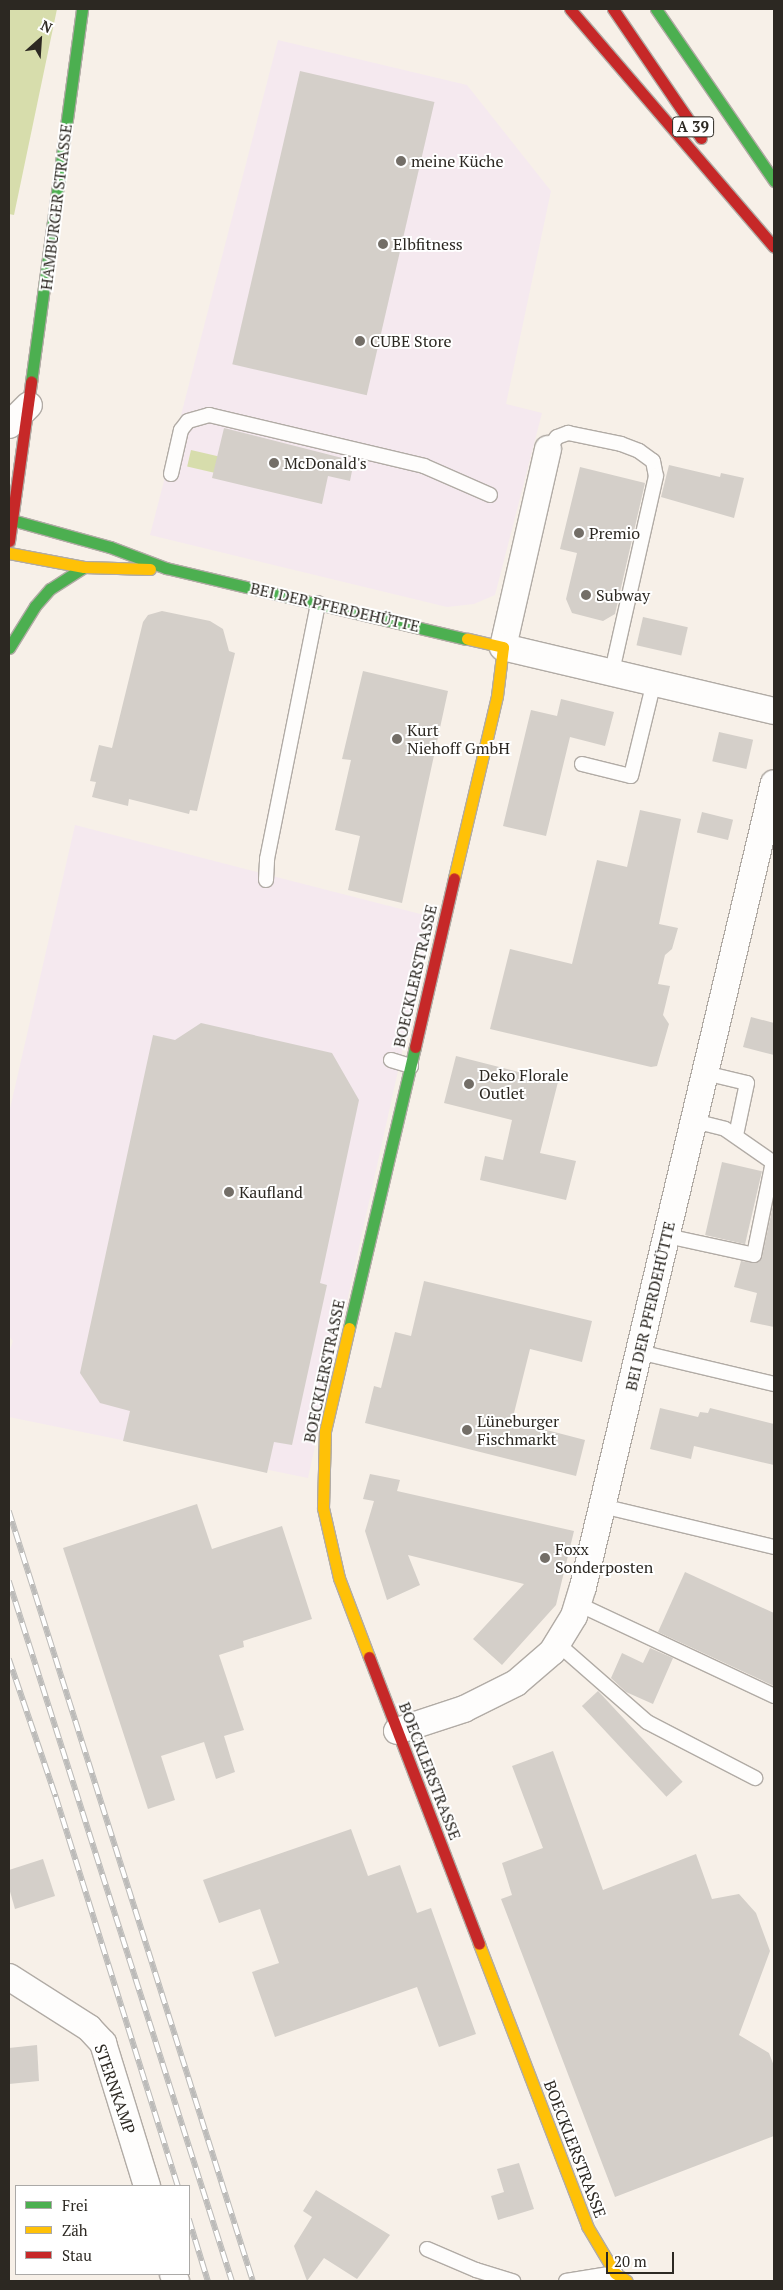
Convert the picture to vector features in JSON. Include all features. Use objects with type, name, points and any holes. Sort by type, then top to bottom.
[{"type":"main road","name":"HAMBURGER STRASSE","points":[[10,527],[29,406],[82,9]]},
{"type":"main road","points":[[570,9],[774,245]]},
{"type":"main road","name":"A 39","points":[[613,9],[708,148]]},
{"type":"main road","name":"A 39","points":[[656,9],[774,181]]},
{"type":"main road","points":[[676,18],[693,64]]},
{"type":"main road","points":[[719,164],[774,245]]},
{"type":"main road","name":"BEI DER PFERDEHÜTTE","points":[[10,527],[110,547],[166,568],[503,647]]},
{"type":"main road","name":"BEI DER PFERDEHÜTTE","points":[[9,553],[84,567],[166,568]]},
{"type":"main road","points":[[9,648],[45,595],[60,580],[84,567]]},
{"type":"main road","name":"BOECKLERSTRASSE","points":[[503,647],[497,696],[325,1431],[322,1456],[323,1508],[332,1556],[397,1731],[587,2226],[615,2273]]},
{"type":"main road","points":[[615,2273],[627,2281]]},
{"type":"street","points":[[9,425],[29,406]]},
{"type":"street","points":[[503,647],[548,449]]},
{"type":"street","name":"BEI DER PFERDEHÜTTE","points":[[503,647],[774,712]]},
{"type":"street","name":"BEI DER PFERDEHÜTTE","points":[[397,1731],[492,1697],[536,1668],[558,1644],[578,1604],[774,783]]},
{"type":"street","name":"STERNKAMP","points":[[9,1977],[89,2028],[103,2043],[147,2185]]},
{"type":"lane","points":[[171,474],[181,430],[188,421],[209,415],[424,466],[490,495]]},
{"type":"lane","points":[[548,449],[557,437],[568,433],[621,444],[639,450],[653,461],[656,476],[612,672]]},
{"type":"lane","points":[[266,880],[267,859],[318,603]]},
{"type":"lane","points":[[582,764],[631,776],[654,682]]},
{"type":"lane","points":[[391,1060],[411,1066]]},
{"type":"lane","points":[[705,1073],[747,1083],[736,1135]]},
{"type":"lane","points":[[667,1236],[754,1255],[774,1163],[726,1129],[694,1121]]},
{"type":"lane","points":[[639,1352],[774,1384]]},
{"type":"lane","points":[[602,1506],[774,1547]]},
{"type":"lane","points":[[578,1604],[774,1696]]},
{"type":"lane","points":[[558,1644],[647,1722],[755,1778]]},
{"type":"lane","points":[[427,2249],[476,2270],[513,2281]]},
{"type":"lane","points":[[566,2281],[615,2273]]},
{"type":"shaded area","points":[[278,40],[467,85],[551,191],[506,404],[542,413],[495,595],[474,604],[447,607],[150,535]]},
{"type":"shaded area","points":[[75,825],[432,917],[308,1478],[9,1417],[9,1352],[13,1341],[9,1336],[9,1113]]},
{"type":"green space","points":[[9,9],[57,9],[14,215],[9,214]]},
{"type":"green space","points":[[191,450],[221,457],[217,474],[187,467]]},
{"type":"building","points":[[300,71],[434,102],[367,395],[232,364]]},
{"type":"building","name":"McDonald's","points":[[224,428],[354,461],[350,481],[328,476],[322,504],[212,478]]},
{"type":"building","points":[[669,465],[720,477],[721,473],[744,478],[734,518],[661,497]]},
{"type":"building","points":[[580,467],[645,483],[615,614],[603,621],[572,613],[566,599],[577,553],[560,549]]},
{"type":"building","points":[[162,611],[210,621],[223,629],[229,651],[235,653],[197,811],[190,810],[189,814],[129,799],[128,806],[92,797],[96,782],[90,781],[99,745],[112,748],[143,622],[148,615]]},
{"type":"building","points":[[643,617],[688,627],[681,656],[636,645]]},
{"type":"building","points":[[363,671],[448,691],[402,903],[348,890],[360,836],[335,830],[351,760],[342,759]]},
{"type":"building","points":[[561,699],[614,712],[605,746],[570,737],[546,836],[503,826],[531,710],[557,716]]},
{"type":"building","points":[[719,732],[753,740],[746,769],[712,761]]},
{"type":"building","points":[[640,810],[681,819],[659,924],[678,928],[672,949],[665,955],[658,984],[670,986],[663,1015],[669,1024],[657,1066],[651,1067],[490,1029],[510,949],[572,964],[597,860],[627,867]]},
{"type":"building","points":[[702,812],[733,820],[728,840],[697,832]]},
{"type":"building","points":[[751,1017],[774,1023],[774,1055],[743,1047]]},
{"type":"building","name":"Kaufland","points":[[201,1023],[332,1053],[359,1100],[320,1283],[327,1285],[292,1445],[274,1442],[267,1473],[123,1441],[130,1411],[100,1403],[80,1373],[153,1035],[175,1040]]},
{"type":"building","points":[[456,1056],[558,1082],[540,1153],[576,1161],[566,1200],[480,1180],[485,1156],[503,1160],[512,1120],[444,1103]]},
{"type":"building","points":[[722,1162],[762,1171],[745,1244],[705,1235]]},
{"type":"building","points":[[774,1200],[774,1327],[750,1322],[757,1293],[734,1287],[741,1261],[756,1263],[762,1257]]},
{"type":"building","points":[[424,1281],[592,1321],[582,1362],[530,1349],[512,1421],[585,1440],[576,1476],[365,1423],[374,1386],[381,1388],[395,1332],[411,1336]]},
{"type":"building","points":[[660,1408],[698,1417],[700,1412],[708,1413],[710,1408],[774,1424],[774,1465],[694,1446],[691,1459],[650,1449]]},
{"type":"building","points":[[370,1474],[400,1480],[397,1491],[574,1531],[556,1605],[502,1665],[473,1639],[524,1584],[408,1555],[420,1585],[387,1600],[365,1531],[374,1501],[363,1499]]},
{"type":"building","points":[[197,1504],[212,1549],[282,1526],[312,1619],[243,1641],[244,1647],[219,1655],[244,1730],[224,1736],[235,1772],[216,1779],[204,1742],[161,1756],[175,1800],[148,1809],[63,1548]]},
{"type":"building","points":[[685,1572],[774,1613],[774,1686],[658,1632]]},
{"type":"building","points":[[650,1648],[673,1658],[653,1704],[626,1692],[611,1678],[622,1653],[643,1663]]},
{"type":"building","points":[[598,1691],[683,1782],[666,1797],[582,1706]]},
{"type":"building","points":[[553,1751],[603,1890],[696,1854],[712,1899],[739,1894],[756,1913],[770,1951],[739,2035],[769,2053],[774,2066],[774,2136],[615,2197],[501,1899],[512,1895],[502,1863],[543,1848],[512,1766]]},
{"type":"building","points":[[351,1829],[368,1876],[400,1865],[417,1913],[431,1908],[476,2034],[439,2047],[417,1987],[275,2037],[252,1972],[279,1963],[260,1909],[219,1923],[203,1880]]},
{"type":"building","points":[[43,1859],[55,1896],[15,1909],[9,1888],[9,1870]]},
{"type":"building","points":[[37,2045],[39,2081],[9,2084],[9,2048]]},
{"type":"building","points":[[519,2163],[534,2209],[498,2220],[491,2196],[504,2192],[497,2169]]},
{"type":"building","points":[[316,2190],[390,2235],[357,2279],[324,2258],[307,2281],[294,2246],[312,2217],[303,2211]]},
{"type":"railway","points":[[9,1511],[253,2281]]},
{"type":"railway","points":[[9,1581],[232,2281]]},
{"type":"railway","points":[[9,1659],[56,1797],[178,2185]]},
{"type":"railway","points":[[190,2222],[208,2281]]},
{"type":"traffic: fast","points":[[31,382],[82,9]]},
{"type":"traffic: fast","points":[[656,9],[774,181]]},
{"type":"traffic: fast","points":[[12,520],[110,547],[166,568],[467,639]]},
{"type":"traffic: fast","points":[[9,648],[35,606],[50,589],[84,567]]},
{"type":"traffic: fast","points":[[349,1328],[415,1047]]},
{"type":"traffic: slow","points":[[9,553],[84,567],[150,569]]},
{"type":"traffic: slow","points":[[454,878],[497,696],[503,647],[467,639]]},
{"type":"traffic: slow","points":[[349,1328],[325,1431],[323,1508],[339,1578],[369,1657]]},
{"type":"traffic: slow","points":[[479,1944],[587,2226],[615,2273],[627,2281]]},
{"type":"traffic: jam","points":[[570,9],[774,247]]},
{"type":"traffic: jam","points":[[613,9],[701,138]]},
{"type":"traffic: jam","points":[[9,541],[31,382]]},
{"type":"traffic: jam","points":[[415,1047],[454,878]]},
{"type":"traffic: jam","points":[[369,1657],[479,1944]]},
{"type":"place","name":"meine Küche","points":[[401,161]]},
{"type":"place","name":"Elbfitness","points":[[383,244]]},
{"type":"place","name":"CUBE Store","points":[[360,341]]},
{"type":"place","name":"McDonald's","points":[[274,463]]},
{"type":"place","name":"Premio","points":[[579,533]]},
{"type":"place","name":"Subway","points":[[586,595]]},
{"type":"place","name":"Kurt Niehoff GmbH","points":[[397,739]]},
{"type":"place","name":"Deko Florale Outlet","points":[[469,1084]]},
{"type":"place","name":"Kaufland","points":[[229,1192]]},
{"type":"place","name":"Lüneburger Fischmarkt","points":[[467,1430]]},
{"type":"place","name":"Foxx Sonderposten","points":[[545,1558]]}]
